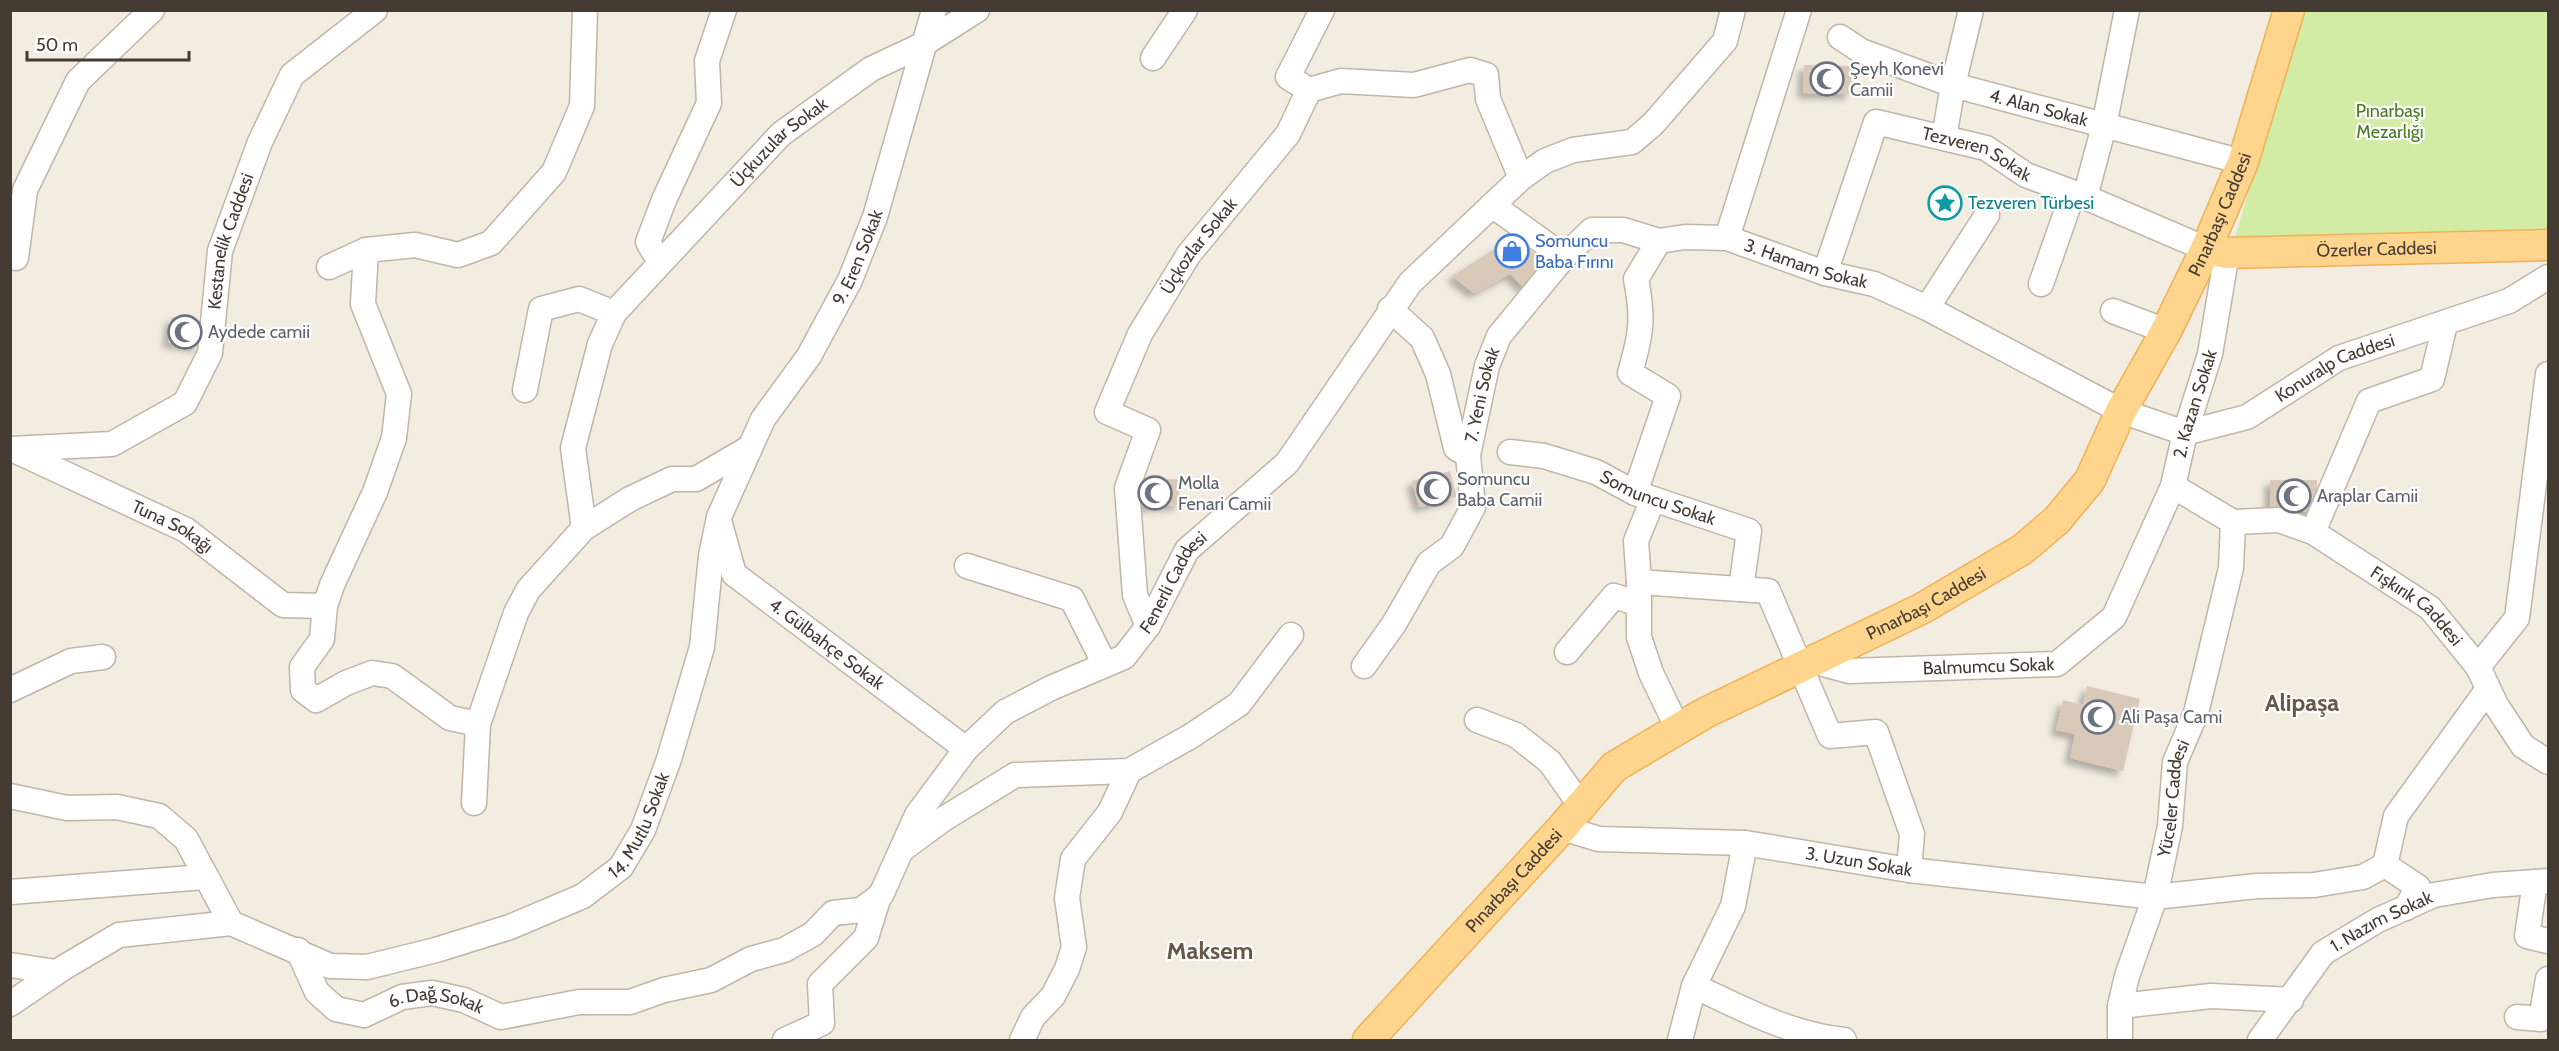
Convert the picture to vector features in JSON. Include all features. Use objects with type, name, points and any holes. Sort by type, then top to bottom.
[{"type":"main road","name":"Pınarbaşı Caddesi","points":[[1368,1041],[1572,817],[1614,767],[1677,729],[1805,664],[1923,608],[2023,549],[2057,520],[2090,480],[2121,411],[2166,331],[2216,251],[2289,10]]},
{"type":"main road","name":"Özerler Caddesi","points":[[2216,251],[2546,252]]},
{"type":"street","points":[[16,258],[25,190],[78,81],[152,10]]},
{"type":"street","name":"Kestanelik Caddesi","points":[[11,449],[112,444],[185,403],[210,354],[220,251],[260,142],[292,75],[375,10]]},
{"type":"street","points":[[660,262],[648,242],[664,201],[709,103],[707,61],[724,10]]},
{"type":"street","name":"9. Eren Sokak","points":[[749,448],[763,419],[809,356],[850,280],[875,217],[922,45],[934,10]]},
{"type":"street","name":"Üçkuzular Sokak","points":[[584,528],[573,448],[600,344],[614,313],[781,134],[871,69],[922,45],[977,10]]},
{"type":"street","points":[[1153,58],[1185,10]]},
{"type":"street","points":[[1322,10],[1288,77],[1309,90],[1341,81],[1414,85],[1470,70],[1486,75],[1488,99],[1521,178]]},
{"type":"street","name":"Fenerli Caddesi","points":[[904,848],[917,815],[966,749],[1005,712],[1124,657],[1148,626],[1187,550],[1287,463],[1390,309],[1410,283],[1521,178],[1545,161],[1573,150],[1632,142],[1653,124],[1725,41],[1733,10]]},
{"type":"street","points":[[1727,238],[1799,10]]},
{"type":"street","points":[[1944,138],[1953,85],[1971,10]]},
{"type":"street","points":[[2041,285],[2079,195],[2104,126],[2127,10]]},
{"type":"street","points":[[329,267],[366,250],[415,245],[458,255],[492,243],[554,172],[582,106],[587,13]]},
{"type":"street","name":"4. Alan Sokak","points":[[1840,37],[1861,51],[1953,85],[2243,162]]},
{"type":"street","name":"Üçkozlar Sokak","points":[[1148,626],[1135,595],[1127,488],[1148,430],[1107,412],[1140,334],[1189,254],[1288,134],[1309,90]]},
{"type":"street","name":"Tezveren Sokak","points":[[1825,273],[1876,122],[1986,148],[2026,175],[2216,251]]},
{"type":"street","points":[[1492,205],[1564,257]]},
{"type":"street","points":[[1927,308],[1987,215]]},
{"type":"street","name":"3. Hamam Sokak","points":[[1564,257],[1592,230],[1623,230],[1659,242],[1685,237],[1727,238],[1825,273],[1874,284],[1927,308],[2121,411]]},
{"type":"street","points":[[1659,242],[1636,279],[1641,303],[1642,331],[1630,373],[1668,396],[1644,496],[1636,541],[1639,637],[1651,673],[1677,729]]},
{"type":"street","points":[[366,250],[363,304],[399,394],[394,438],[375,492],[332,585],[325,606],[322,639],[302,667],[303,690],[316,700],[346,684],[372,674],[392,676],[450,718],[478,724]]},
{"type":"street","name":"2. Kazan Sokak","points":[[2173,486],[2185,433],[2210,354],[2216,251]]},
{"type":"street","name":"7. Yeni Sokak","points":[[1364,666],[1394,624],[1429,563],[1452,546],[1473,507],[1468,455],[1487,366],[1499,336],[1564,257]]},
{"type":"street","name":"Konuralp Caddesi","points":[[2185,433],[2247,417],[2339,358],[2509,301],[2548,277]]},
{"type":"street","points":[[525,390],[541,309],[579,299],[614,313]]},
{"type":"street","points":[[1390,309],[1422,338],[1438,374],[1456,448],[1468,455]]},
{"type":"street","points":[[2113,311],[2166,331]]},
{"type":"street","points":[[2313,532],[2369,401],[2432,379],[2445,324]]},
{"type":"street","points":[[2478,667],[2517,618],[2548,374]]},
{"type":"street","points":[[2121,411],[2185,433]]},
{"type":"street","points":[[474,804],[478,724],[516,613],[528,590],[584,528],[630,499],[672,479],[696,479],[749,448]]},
{"type":"street","name":"14. Mutlu Sokak","points":[[298,950],[330,966],[367,967],[436,950],[510,927],[583,896],[621,867],[643,830],[669,759],[702,647],[711,556],[719,517],[749,448]]},
{"type":"street","name":"Tuna Sokağı","points":[[11,449],[186,530],[283,605],[325,606]]},
{"type":"street","name":"Somuncu Sokak","points":[[1510,452],[1544,456],[1596,472],[1644,496],[1749,531],[1741,589]]},
{"type":"street","points":[[2173,486],[2233,522]]},
{"type":"street","name":"Balmumcu Sokak","points":[[1805,664],[1849,671],[2057,664],[2114,617],[2173,486]]},
{"type":"street","name":"4. Gülbahçe Sokak","points":[[719,517],[734,574],[966,749]]},
{"type":"street","name":"Fışkırık Caddesi","points":[[2233,522],[2279,520],[2313,532],[2430,608],[2478,667],[2496,705],[2523,746],[2548,762]]},
{"type":"street","name":"Yüceler Caddesi","points":[[2120,1041],[2120,1006],[2127,976],[2155,897],[2170,826],[2175,762],[2196,713],[2231,568],[2233,522]]},
{"type":"street","points":[[967,566],[1072,599],[1105,665]]},
{"type":"street","points":[[1567,652],[1614,596],[1741,589],[1768,591],[1805,664],[1830,736],[1876,732],[1912,834],[1909,870]]},
{"type":"street","points":[[785,1041],[822,1023],[820,984],[866,938],[879,896],[904,848],[942,820],[1015,775],[1129,771],[1191,736],[1239,704],[1291,635]]},
{"type":"street","points":[[10,690],[71,661],[103,657]]},
{"type":"street","points":[[2406,908],[2418,887],[2385,865],[2396,816],[2488,688]]},
{"type":"street","points":[[1477,720],[1516,735],[1550,762],[1572,817]]},
{"type":"street","points":[[1022,1041],[1033,1017],[1053,996],[1067,969],[1074,947],[1066,898],[1073,859],[1110,812],[1129,771]]},
{"type":"street","points":[[10,796],[67,808],[117,807],[159,816],[186,839],[231,923]]},
{"type":"street","name":"3. Uzun Sokak","points":[[1572,817],[1599,839],[1745,843],[1909,870],[2155,897],[2257,886],[2314,885],[2363,877],[2385,865]]},
{"type":"street","points":[[1680,1041],[1694,986],[1733,906],[1745,843]]},
{"type":"street","points":[[10,892],[205,877]]},
{"type":"street","points":[[2542,881],[2527,936],[2548,941]]},
{"type":"street","name":"1. Nazım Sokak","points":[[2260,1041],[2323,953],[2378,920],[2434,895],[2493,885],[2542,881]]},
{"type":"street","name":"6. Dağ Sokak","points":[[298,950],[317,992],[336,1009],[364,1015],[402,997],[432,993],[464,1000],[501,1017],[579,1002],[630,1002],[664,990],[711,980],[751,959],[784,950],[813,934],[833,913],[861,910],[879,896]]},
{"type":"street","points":[[10,1004],[56,972],[119,935],[231,923],[298,950]]},
{"type":"street","points":[[10,965],[56,972]]},
{"type":"street","points":[[2517,1017],[2541,1018],[2548,979]]},
{"type":"street","points":[[1694,986],[1777,1025],[1818,1039],[1844,1041]]},
{"type":"street","points":[[2120,1006],[2211,996],[2291,1000]]},
{"type":"green space","name":"Pınarbaşı Mezarlığı","points":[[2301,11],[2548,11],[2548,229],[2235,238]]},
{"type":"building","name":"Şeyh Konevi Camii","points":[[1804,65],[1852,66],[1851,94],[1803,93]]},
{"type":"building","name":"Somuncu Baba Fırını","points":[[1514,237],[1550,266],[1525,289],[1510,274],[1474,293],[1452,276]]},
{"type":"building","name":"Aydede camii","points":[[171,317],[202,321],[199,347],[168,342]]},
{"type":"building","name":"Somuncu Baba Camii","points":[[1450,471],[1457,497],[1419,507],[1412,481]]},
{"type":"building","name":"Molla Fenari Camii","points":[[1178,479],[1180,505],[1132,507],[1131,481]]},
{"type":"building","name":"Araplar Camii","points":[[2270,480],[2317,480],[2317,512],[2270,512]]},
{"type":"building","name":"Ali Paşa Cami","points":[[2087,686],[2140,699],[2123,771],[2070,758],[2075,734],[2056,730],[2063,700],[2083,705]]},
{"type":"place","name":"Şeyh Konevi Camii","points":[[1827,79]]},
{"type":"place","name":"Tezveren Türbesi","points":[[1945,203]]},
{"type":"place","name":"Somuncu Baba Fırını","points":[[1512,251]]},
{"type":"place","name":"Aydede camii","points":[[185,332]]},
{"type":"place","name":"Somuncu Baba Camii","points":[[1434,489]]},
{"type":"place","name":"Molla Fenari Camii","points":[[1155,493]]},
{"type":"place","name":"Araplar Camii","points":[[2294,496]]},
{"type":"place","name":"Ali Paşa Cami","points":[[2098,717]]},
{"type":"district","name":"Alipaşa","points":[[2302,703]]},
{"type":"district","name":"Maksem","points":[[1210,951]]}]
